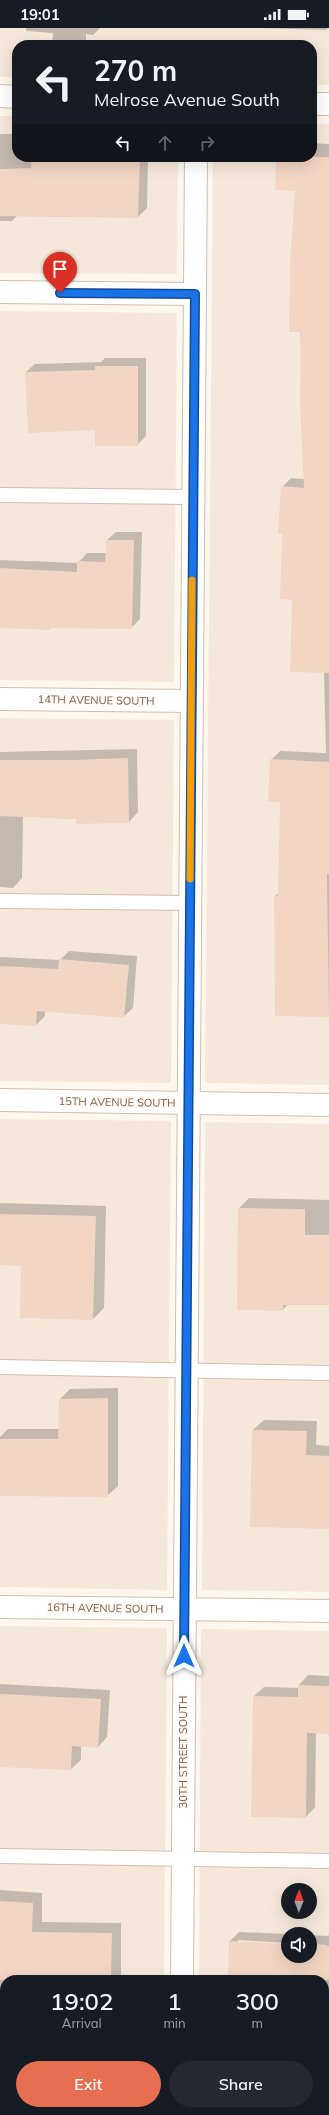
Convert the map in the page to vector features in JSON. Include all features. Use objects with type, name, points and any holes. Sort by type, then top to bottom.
[{"type":"street","points":[[0,96],[12,97]]},
{"type":"street","points":[[317,104],[329,104]]},
{"type":"street","name":"30TH STREET SOUTH","points":[[182,1975],[196,162]]},
{"type":"street","points":[[0,292],[195,294]]},
{"type":"street","name":"14TH AVENUE SOUTH","points":[[0,698],[192,701]]},
{"type":"street","name":"15TH AVENUE SOUTH","points":[[0,1100],[329,1104]]},
{"type":"street","name":"16TH AVENUE SOUTH","points":[[0,1607],[329,1611]]},
{"type":"lane","points":[[0,494],[193,497]]},
{"type":"lane","points":[[0,901],[190,904]]},
{"type":"lane","points":[[0,1367],[186,1372],[329,1373]]},
{"type":"lane","points":[[0,1856],[329,1861]]},
{"type":"shaded area","points":[[0,28],[329,28],[329,85],[317,85],[317,40],[12,40],[12,77],[0,77]]},
{"type":"shaded area","points":[[0,116],[12,116],[12,162],[178,162],[177,274],[0,273]]},
{"type":"shaded area","points":[[317,123],[329,124],[329,1085],[205,1083],[213,162],[317,162]]},
{"type":"shaded area","points":[[0,311],[177,313],[174,682],[0,680]]},
{"type":"shaded area","points":[[0,718],[174,720],[171,1083],[0,1081]]},
{"type":"shaded area","points":[[0,1119],[171,1121],[167,1590],[0,1587]]},
{"type":"shaded area","points":[[205,1122],[329,1124],[329,1592],[202,1590]]},
{"type":"shaded area","points":[[0,1626],[167,1628],[164,1975],[0,1975]]},
{"type":"shaded area","points":[[201,1629],[329,1631],[329,1975],[199,1975]]},
{"type":"building","points":[[317,157],[329,157],[329,673],[290,672],[292,600],[280,599],[282,534],[278,534],[281,486],[304,488],[300,401],[301,332],[289,332],[290,262],[295,191],[275,190],[276,162],[317,162]]},
{"type":"building","points":[[32,162],[140,162],[138,218],[0,216],[0,169],[31,168]]},
{"type":"building","points":[[95,366],[138,366],[138,446],[95,446],[95,430],[28,433],[25,372],[95,370]]},
{"type":"building","points":[[106,540],[134,540],[132,629],[50,628],[50,630],[0,628],[0,568],[77,572],[77,561],[105,562]]},
{"type":"building","points":[[128,758],[129,823],[76,824],[76,819],[0,816],[0,760]]},
{"type":"building","points":[[270,759],[329,762],[329,874],[327,874],[329,1017],[275,1016],[274,896],[278,896],[280,802],[268,802]]},
{"type":"building","points":[[59,959],[129,965],[124,1018],[37,1011],[36,1026],[0,1024],[0,966],[58,969]]},
{"type":"building","points":[[238,1208],[305,1209],[305,1235],[329,1235],[329,1305],[283,1305],[283,1311],[237,1310]]},
{"type":"building","points":[[0,1214],[96,1216],[93,1320],[20,1318],[21,1266],[0,1265]]},
{"type":"building","points":[[108,1398],[108,1497],[0,1496],[0,1439],[58,1439],[59,1399]]},
{"type":"building","points":[[252,1430],[307,1431],[306,1455],[329,1456],[329,1529],[250,1527]]},
{"type":"building","points":[[298,1685],[329,1686],[329,1734],[307,1733],[306,1818],[251,1817],[253,1696],[298,1697]]},
{"type":"building","points":[[0,1694],[101,1699],[98,1748],[72,1746],[71,1770],[0,1767]]},
{"type":"building","points":[[0,1901],[33,1903],[32,1932],[112,1933],[111,1975],[0,1975]]},
{"type":"building","points":[[229,1941],[281,1944],[281,1963],[317,1963],[317,1945],[329,1946],[329,1975],[228,1975]]},
{"type":"slow traffic","points":[[190,879],[192,580]]},
{"type":"route","points":[[60,293],[195,294],[184,1656]]}]
